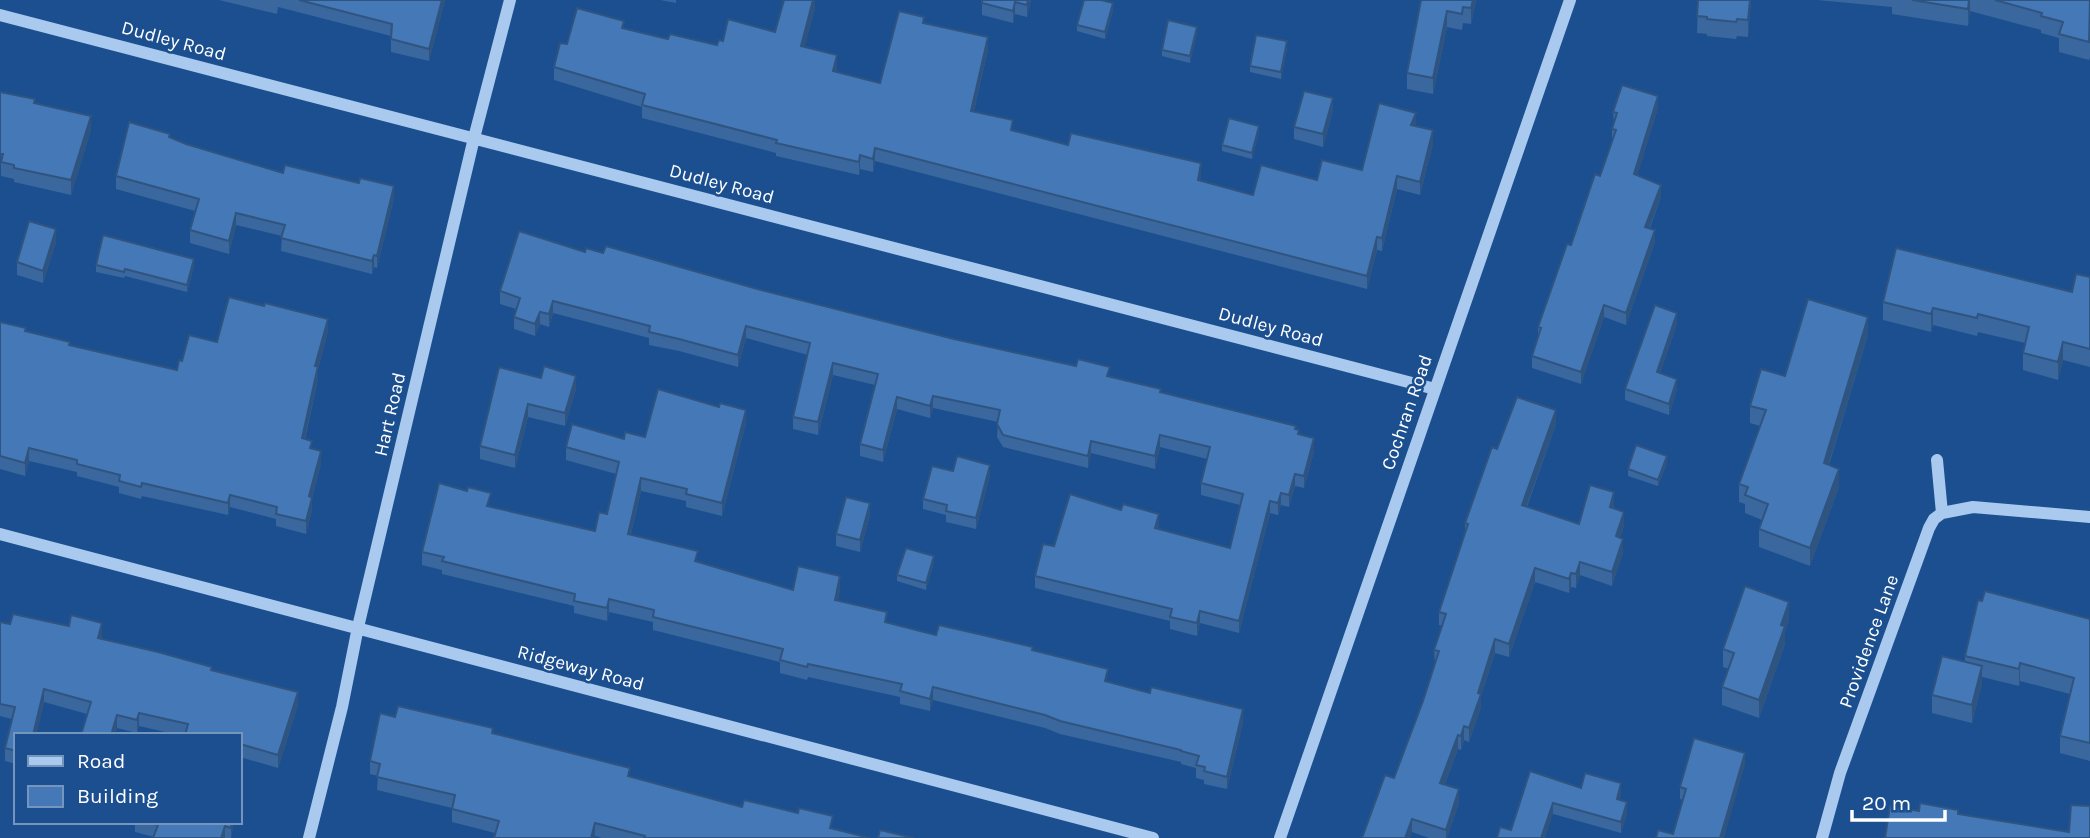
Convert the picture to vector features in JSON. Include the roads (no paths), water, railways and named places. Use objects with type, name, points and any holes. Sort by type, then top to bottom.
[{"type":"street","name":"Hart Road","points":[[309,838],[474,138],[510,0]]},
{"type":"street","name":"Cochran Road","points":[[1280,838],[1570,0]]},
{"type":"street","name":"Dudley Road","points":[[0,15],[1435,389]]},
{"type":"street","points":[[1937,460],[1942,513],[1973,507],[2090,517]]},
{"type":"street","name":"Providence Lane","points":[[1822,838],[1840,773],[1929,527],[1942,513]]},
{"type":"street","name":"Ridgeway Road","points":[[0,534],[1153,838]]}]
